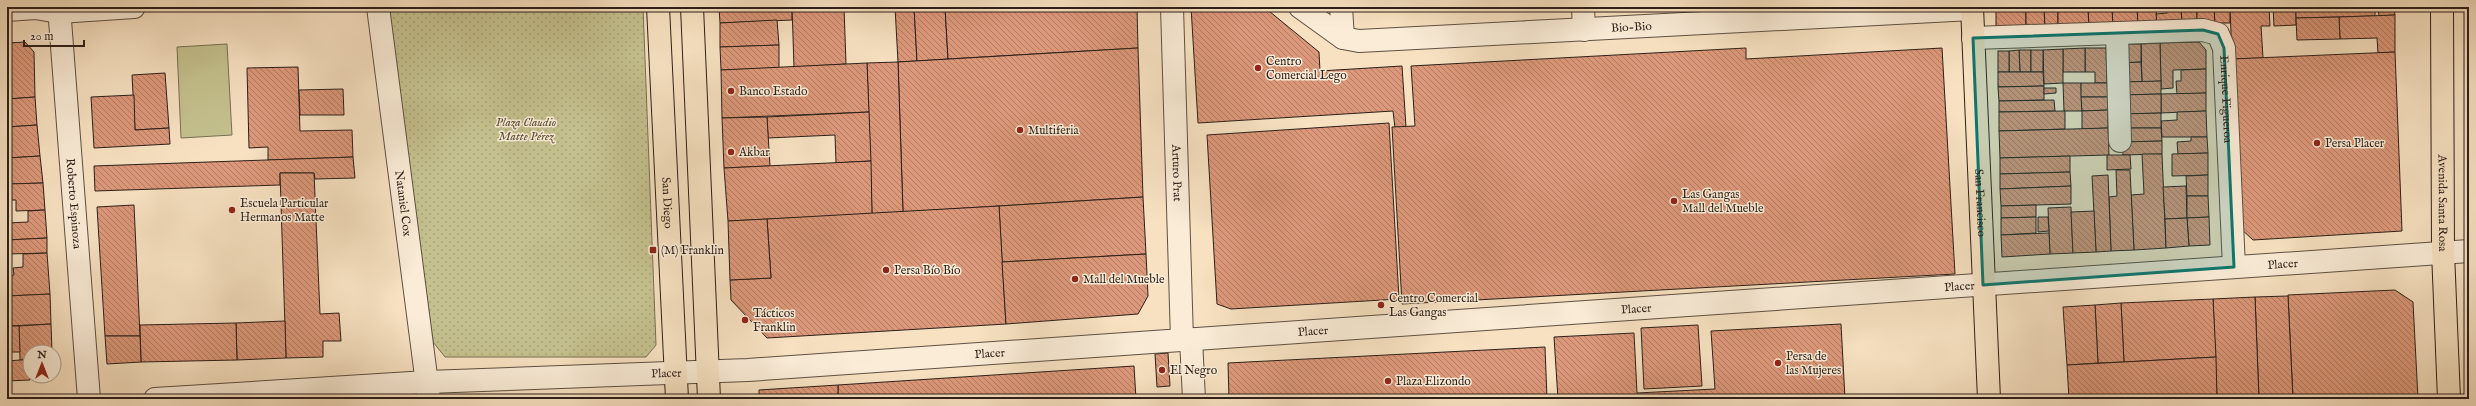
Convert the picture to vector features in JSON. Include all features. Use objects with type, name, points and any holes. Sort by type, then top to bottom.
[{"type":"main road","name":"San Diego","points":[[658,7],[677,399]]},
{"type":"main road","points":[[692,7],[709,399]]},
{"type":"main road","name":"Avenida Santa Rosa","points":[[2442,7],[2444,252],[2449,399]]},
{"type":"main road","name":"San Francisco","points":[[1972,8],[1989,399]]},
{"type":"street","points":[[7,10],[35,8],[59,9],[134,7]]},
{"type":"street","name":"Nataniel Cox","points":[[378,7],[428,390]]},
{"type":"street","name":"Arturo Prat","points":[[1172,7],[1186,339],[1194,399]]},
{"type":"street","name":"Bio-Bio","points":[[1300,7],[1343,38],[1359,41],[1972,8]]},
{"type":"street","points":[[1341,7],[1343,38]]},
{"type":"street","points":[[1583,7],[1584,30]]},
{"type":"street","points":[[7,24],[35,21],[59,9]]},
{"type":"street","name":"Roberto Espinoza","points":[[59,9],[89,399]]},
{"type":"street","name":"Enrique Figueroa","points":[[1973,38],[2209,30],[2222,38],[2224,48],[2234,267]]},
{"type":"street","points":[[2117,33],[2120,141]]},
{"type":"street","name":"Placer","points":[[155,399],[428,390],[2469,251]]},
{"type":"highlighted area","points":[[2203,30],[2218,34],[2224,48],[2234,267],[1983,285],[1973,38]]},
{"type":"green space","name":"Plaza Claudio Matte Pérez","points":[[396,7],[643,7],[656,345],[646,357],[445,357],[433,342],[388,15]]},
{"type":"green space","points":[[227,44],[232,135],[181,138],[177,47]]},
{"type":"building","points":[[719,7],[792,7],[792,20],[720,23]]},
{"type":"building","points":[[792,7],[844,7],[846,64],[794,67]]},
{"type":"building","points":[[895,7],[914,7],[917,61],[898,62]]},
{"type":"building","points":[[914,7],[945,7],[948,59],[917,61]]},
{"type":"building","points":[[945,7],[1137,7],[1138,48],[948,59]]},
{"type":"building","name":"Centro Comercial Lego","points":[[1191,7],[1264,7],[1319,52],[1320,71],[1402,66],[1406,127],[1395,128],[1393,111],[1198,123]]},
{"type":"building","points":[[1996,7],[2026,7],[2026,28],[1996,29]]},
{"type":"building","points":[[2026,7],[2044,7],[2045,28],[2026,28]]},
{"type":"building","points":[[2044,7],[2058,7],[2058,28],[2045,28]]},
{"type":"building","points":[[2058,7],[2088,7],[2089,27],[2058,28]]},
{"type":"building","points":[[2088,7],[2112,7],[2113,26],[2089,27]]},
{"type":"building","points":[[2112,7],[2137,7],[2138,25],[2113,26]]},
{"type":"building","points":[[2137,7],[2156,7],[2157,25],[2138,25]]},
{"type":"building","points":[[2156,7],[2181,7],[2182,24],[2157,25],[2156,14],[2167,13],[2167,9]]},
{"type":"building","points":[[2181,7],[2197,7],[2197,23],[2182,24]]},
{"type":"building","points":[[2197,7],[2214,7],[2215,23],[2197,23]]},
{"type":"building","points":[[2214,7],[2230,7],[2230,23],[2215,23]]},
{"type":"building","points":[[2230,7],[2269,7],[2270,26],[2261,26],[2263,58],[2232,59]]},
{"type":"building","points":[[2273,7],[2296,7],[2296,25],[2274,26]]},
{"type":"building","points":[[2296,7],[2375,7],[2375,16],[2296,18]]},
{"type":"building","points":[[2378,7],[2394,7],[2395,15],[2379,16]]},
{"type":"building","points":[[2395,15],[2395,52],[2378,53],[2377,38],[2340,39],[2339,17]]},
{"type":"building","points":[[2339,17],[2340,39],[2297,40],[2296,18]]},
{"type":"building","points":[[777,20],[779,45],[720,47],[720,23]]},
{"type":"building","points":[[25,42],[34,52],[35,97],[7,99],[7,43]]},
{"type":"building","points":[[2199,42],[2206,50],[2206,69],[2173,70],[2173,88],[2161,89],[2160,43]]},
{"type":"building","points":[[2160,43],[2161,81],[2142,82],[2141,44]]},
{"type":"building","points":[[2120,44],[2141,44],[2141,62],[2120,63]]},
{"type":"building","points":[[779,45],[779,68],[721,70],[720,47]]},
{"type":"building","name":"Multiferia","points":[[1138,48],[1143,197],[903,212],[898,62]]},
{"type":"building","name":"Las Gangas Mall del Mueble","points":[[1746,48],[1746,59],[1942,48],[1955,274],[1402,304],[1392,127],[1415,126],[1411,66]]},
{"type":"building","points":[[2085,48],[2106,48],[2107,83],[2095,83],[2095,72],[2085,72]]},
{"type":"building","points":[[2085,48],[2085,72],[2063,72],[2063,49]]},
{"type":"building","points":[[2063,49],[2063,83],[2044,84],[2043,50]]},
{"type":"building","points":[[2019,50],[2031,50],[2031,72],[2020,72]]},
{"type":"building","points":[[2019,50],[2020,72],[2009,72],[2009,51]]},
{"type":"building","points":[[2031,50],[2043,50],[2043,72],[2031,72]]},
{"type":"building","points":[[1998,51],[2009,51],[2009,72],[1998,72]]},
{"type":"building","name":"Persa Placer","points":[[2395,52],[2402,231],[2253,240],[2239,227],[2232,59]]},
{"type":"building","points":[[898,62],[903,212],[872,214],[867,63]]},
{"type":"building","points":[[2141,62],[2142,82],[2121,82],[2120,63]]},
{"type":"building","points":[[867,63],[869,112],[722,118],[721,70]]},
{"type":"building","points":[[298,67],[300,131],[352,130],[353,157],[268,160],[268,147],[249,148],[247,68]]},
{"type":"building","points":[[2206,69],[2206,93],[2177,94],[2176,81],[2181,81],[2181,70]]},
{"type":"building","points":[[1998,72],[2043,72],[2044,86],[1998,87]]},
{"type":"building","points":[[165,73],[169,128],[135,130],[132,75]]},
{"type":"building","points":[[2161,81],[2161,94],[2121,95],[2121,82]]},
{"type":"building","points":[[2063,83],[2081,83],[2082,111],[2064,111]]},
{"type":"building","points":[[2081,83],[2107,83],[2108,97],[2081,97]]},
{"type":"building","points":[[2044,86],[2044,100],[1999,101],[1998,87]]},
{"type":"building","points":[[2044,88],[2056,88],[2056,93],[2044,94]]},
{"type":"building","points":[[343,89],[344,115],[300,115],[299,90]]},
{"type":"building","points":[[2206,93],[2206,111],[2161,113],[2161,94]]},
{"type":"building","points":[[2161,94],[2161,113],[2121,114],[2121,95]]},
{"type":"building","points":[[134,95],[135,130],[169,128],[170,144],[94,148],[91,97]]},
{"type":"building","points":[[35,97],[37,125],[7,127],[7,99]]},
{"type":"building","points":[[2081,97],[2108,97],[2108,110],[2082,111]]},
{"type":"building","points":[[2054,100],[2055,111],[1999,112],[1999,101]]},
{"type":"building","points":[[2108,110],[2108,128],[2082,129],[2082,111]]},
{"type":"building","points":[[2065,111],[2065,129],[1999,131],[1999,112]]},
{"type":"building","points":[[2206,111],[2207,137],[2162,137],[2161,121],[2177,120],[2177,112]]},
{"type":"building","points":[[869,112],[871,161],[836,163],[835,135],[768,138],[767,117]]},
{"type":"building","points":[[2161,113],[2161,128],[2122,128],[2121,114]]},
{"type":"building","points":[[767,117],[770,166],[724,168],[722,118]]},
{"type":"building","points":[[1389,123],[1399,299],[1231,309],[1217,304],[1207,135]]},
{"type":"building","points":[[37,125],[40,156],[7,158],[7,127]]},
{"type":"building","points":[[2108,128],[2109,155],[2000,158],[1999,131]]},
{"type":"building","points":[[2122,128],[2161,128],[2162,141],[2122,142]]},
{"type":"building","points":[[2191,137],[2207,137],[2208,153],[2178,154],[2177,142],[2191,141]]},
{"type":"building","points":[[2162,141],[2162,154],[2123,155],[2122,142]]},
{"type":"building","points":[[2208,153],[2208,175],[2172,176],[2172,154]]},
{"type":"building","points":[[2142,154],[2162,154],[2166,248],[2134,250],[2131,195],[2144,194]]},
{"type":"building","points":[[2107,155],[2130,155],[2131,169],[2107,170]]},
{"type":"building","points":[[40,156],[43,183],[7,184],[7,158]]},
{"type":"building","points":[[2070,156],[2070,172],[2000,174],[2000,158]]},
{"type":"building","points":[[353,157],[355,178],[315,179],[314,173],[280,173],[280,185],[95,191],[94,166]]},
{"type":"building","points":[[871,161],[872,214],[728,221],[724,168]]},
{"type":"building","points":[[2116,170],[2130,170],[2134,250],[2111,251],[2109,197],[2117,196]]},
{"type":"building","points":[[2070,172],[2071,186],[2000,189],[2000,174]]},
{"type":"building","points":[[280,173],[314,173],[320,314],[339,313],[341,341],[323,341],[323,357],[286,358]]},
{"type":"building","points":[[2108,175],[2111,251],[2096,252],[2092,176]]},
{"type":"building","points":[[2208,175],[2208,196],[2187,196],[2186,176]]},
{"type":"building","points":[[43,183],[45,210],[16,211],[16,200],[7,200],[7,184]]},
{"type":"building","points":[[2071,186],[2071,204],[2001,206],[2000,189]]},
{"type":"building","points":[[2186,186],[2187,218],[2165,219],[2163,187]]},
{"type":"building","points":[[2187,196],[2208,196],[2209,217],[2187,218]]},
{"type":"building","points":[[1143,197],[1146,254],[1002,262],[999,206]]},
{"type":"building","points":[[134,205],[140,336],[105,336],[97,207]]},
{"type":"building","points":[[2036,205],[2036,217],[2001,218],[2001,206]]},
{"type":"building","name":"Persa Bío Bío","points":[[999,206],[1006,324],[767,338],[731,300],[730,280],[771,278],[767,219]]},
{"type":"building","points":[[2071,207],[2073,253],[2050,254],[2048,208]]},
{"type":"building","points":[[45,210],[47,238],[7,240],[7,223],[28,222],[28,211]]},
{"type":"building","points":[[2094,211],[2096,252],[2073,253],[2071,212]]},
{"type":"building","points":[[2036,217],[2036,233],[2001,235],[2001,218]]},
{"type":"building","points":[[2038,217],[2048,217],[2049,231],[2038,232]]},
{"type":"building","points":[[2209,217],[2210,245],[2189,246],[2187,218]]},
{"type":"building","points":[[2187,218],[2189,246],[2166,248],[2165,219]]},
{"type":"building","points":[[767,219],[771,278],[730,280],[728,221]]},
{"type":"building","points":[[2049,233],[2050,254],[2002,257],[2001,235]]},
{"type":"building","points":[[47,238],[47,253],[7,254],[7,240]]},
{"type":"building","points":[[47,253],[50,294],[7,296],[7,276],[14,275],[13,268],[23,267],[23,254]]},
{"type":"building","name":"Mall del Mueble","points":[[1146,254],[1148,296],[1138,314],[1006,324],[1002,262]]},
{"type":"building","points":[[2469,282],[2469,331],[2467,284]]},
{"type":"building","points":[[2395,290],[2413,302],[2418,399],[2293,399],[2288,295]]},
{"type":"building","points":[[50,294],[51,324],[7,326],[7,296]]},
{"type":"building","points":[[2288,296],[2293,399],[2259,399],[2255,297]]},
{"type":"building","points":[[2255,297],[2259,399],[2217,399],[2213,299]]},
{"type":"building","points":[[2213,299],[2216,357],[2124,362],[2121,303]]},
{"type":"building","points":[[2121,303],[2124,362],[2098,363],[2095,305]]},
{"type":"building","points":[[2095,305],[2098,363],[2067,365],[2063,307]]},
{"type":"building","points":[[285,321],[286,358],[237,360],[236,323]]},
{"type":"building","points":[[236,323],[237,360],[141,362],[140,325]]},
{"type":"building","points":[[51,324],[52,344],[22,344],[22,360],[20,360],[19,326]]},
{"type":"building","name":"Persa de las Mujeres","points":[[1841,324],[1845,399],[1558,399],[1554,337],[1634,333],[1637,393],[1715,389],[1711,331]]},
{"type":"building","points":[[1698,325],[1702,386],[1644,389],[1641,328]]},
{"type":"building","points":[[7,326],[19,326],[20,352],[7,352]]},
{"type":"building","points":[[105,336],[140,336],[141,362],[107,364]]},
{"type":"building","name":"Plaza Elizondo","points":[[1545,347],[1547,399],[1229,399],[1228,363]]},
{"type":"building","name":"El Negro","points":[[1168,353],[1170,386],[1157,387],[1155,354]]},
{"type":"building","points":[[2216,357],[2217,399],[2069,399],[2067,365]]},
{"type":"building","points":[[22,360],[22,380],[7,381],[7,361]]},
{"type":"building","points":[[1134,366],[1136,399],[838,399],[838,385]]},
{"type":"building","points":[[838,385],[838,399],[759,399],[759,390]]},
{"type":"building","points":[[607,395],[607,399],[589,399],[589,397]]},
{"type":"building","points":[[634,395],[634,399],[612,399],[612,396]]},
{"type":"building","points":[[583,396],[583,399],[559,399],[559,397]]},
{"type":"place","name":"Centro Comercial Lego","points":[[1258,68]]},
{"type":"place","name":"Banco Estado","points":[[731,91]]},
{"type":"place","name":"Multiferia","points":[[1020,130]]},
{"type":"place","name":"Persa Placer","points":[[2317,143]]},
{"type":"place","name":"Akbar","points":[[731,152]]},
{"type":"place","name":"Las Gangas Mall del Mueble","points":[[1674,201]]},
{"type":"place","name":"Escuela Particular Hermanos Matte","points":[[232,210]]},
{"type":"place","name":"(M) Franklin","points":[[653,250]]},
{"type":"place","name":"Persa Bío Bío","points":[[886,270]]},
{"type":"place","name":"Mall del Mueble","points":[[1075,279]]},
{"type":"place","name":"Centro Comercial Las Gangas","points":[[1381,305]]},
{"type":"place","name":"Tácticos Franklin","points":[[745,320]]},
{"type":"place","name":"Persa de las Mujeres","points":[[1778,363]]},
{"type":"place","name":"El Negro","points":[[1162,370]]},
{"type":"place","name":"Plaza Elizondo","points":[[1388,381]]}]
